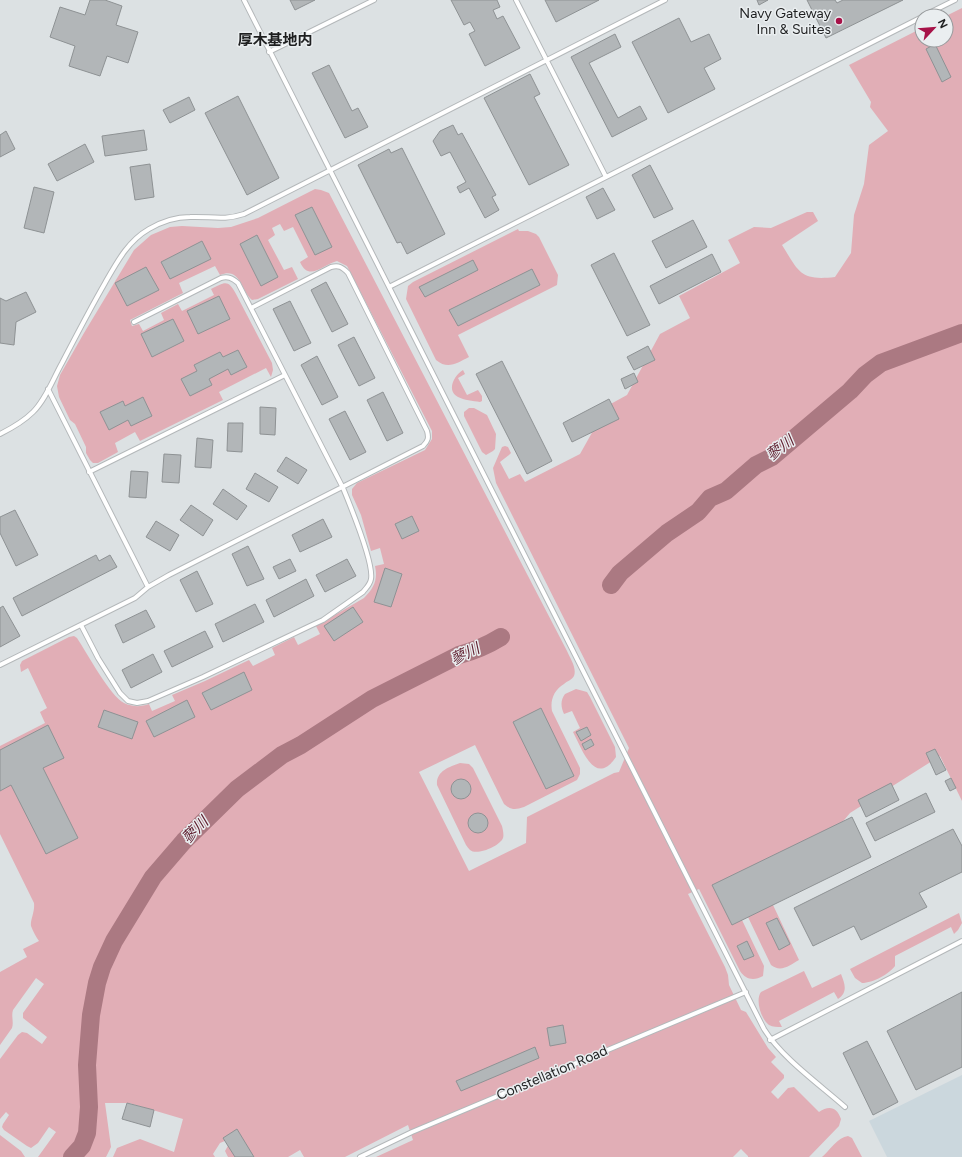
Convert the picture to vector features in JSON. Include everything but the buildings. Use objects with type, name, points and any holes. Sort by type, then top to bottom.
[{"type":"lane","points":[[244,0],[770,1040],[780,1051],[845,1107]]},
{"type":"lane","points":[[269,52],[374,0]]},
{"type":"lane","points":[[516,0],[606,177]]},
{"type":"lane","points":[[0,434],[20,423],[33,412],[48,389],[84,320],[112,271],[127,248],[136,238],[164,222],[176,219],[189,217],[232,218],[244,214],[665,0]]},
{"type":"lane","points":[[939,8],[955,0]]},
{"type":"lane","points":[[389,287],[914,21]]},
{"type":"lane","points":[[0,665],[135,598],[148,587],[343,488],[423,446],[427,442],[428,436],[424,424],[351,280],[343,268],[337,266],[331,267],[251,308]]},
{"type":"lane","points":[[81,625],[98,658],[120,693],[128,700],[136,702],[148,700],[203,677],[323,620],[363,592],[371,579],[371,569],[368,559],[354,514],[343,488],[238,283],[227,277],[221,278],[134,322]]},
{"type":"lane","points":[[89,472],[284,375]]},
{"type":"lane","points":[[48,389],[148,587]]},
{"type":"lane","points":[[770,1040],[962,941]]},
{"type":"lane","name":"Constellation Road","points":[[360,1157],[412,1132],[746,992]]},
{"type":"shaded area","points":[[962,8],[962,801],[940,756],[850,813],[773,905],[799,960],[782,968],[771,965],[748,917],[742,920],[764,966],[763,976],[760,978],[750,979],[742,974],[699,889],[688,894],[725,967],[729,985],[741,1010],[746,1012],[768,1048],[776,1057],[771,1062],[784,1075],[784,1078],[771,1092],[778,1099],[788,1088],[794,1087],[819,1112],[826,1108],[832,1108],[835,1110],[841,1119],[839,1126],[809,1157],[748,1157],[741,1149],[733,1157],[376,1157],[413,1140],[408,1125],[345,1157],[304,1157],[300,1150],[288,1157],[228,1157],[225,1151],[229,1144],[227,1140],[220,1143],[213,1154],[215,1157],[113,1157],[117,1148],[140,1139],[174,1152],[183,1119],[129,1103],[105,1103],[111,1147],[106,1157],[38,1157],[56,1132],[49,1127],[38,1143],[31,1148],[4,1130],[2,1127],[3,1124],[9,1115],[6,1112],[0,1119],[0,1059],[18,1035],[22,1032],[27,1033],[42,1044],[47,1037],[23,1018],[23,1013],[44,984],[36,978],[13,1010],[12,1028],[0,1045],[0,972],[27,957],[23,949],[39,941],[31,926],[34,903],[0,834],[0,746],[45,723],[40,712],[47,708],[28,668],[21,672],[20,665],[22,661],[69,637],[74,636],[77,638],[99,674],[118,699],[133,706],[143,706],[149,704],[152,711],[175,701],[172,695],[249,660],[253,666],[275,655],[272,648],[294,637],[298,645],[320,634],[316,626],[364,598],[374,584],[376,576],[375,566],[384,564],[380,548],[371,551],[361,515],[352,495],[352,489],[357,483],[425,450],[432,439],[432,431],[347,266],[337,261],[312,272],[307,271],[300,262],[308,257],[293,227],[284,231],[280,224],[272,228],[275,235],[268,240],[284,270],[292,267],[298,279],[258,299],[252,300],[236,277],[227,273],[220,275],[215,266],[179,283],[183,293],[130,320],[132,326],[139,324],[143,331],[164,320],[161,313],[178,304],[182,311],[214,295],[211,289],[226,283],[231,286],[236,294],[272,363],[273,370],[271,377],[266,368],[219,392],[223,400],[140,441],[135,432],[115,443],[118,452],[98,463],[93,463],[86,453],[86,447],[75,424],[70,420],[59,397],[57,386],[60,375],[134,250],[151,235],[170,227],[231,227],[258,218],[315,189],[329,193],[567,651],[575,670],[574,676],[555,692],[552,699],[552,711],[580,768],[580,774],[577,780],[524,807],[513,809],[504,804],[475,745],[419,772],[469,871],[526,843],[527,817],[614,773],[619,772],[629,748],[496,483],[493,468],[502,447],[508,447],[511,453],[500,462],[509,479],[520,474],[525,482],[580,454],[607,406],[627,395],[660,334],[690,318],[679,296],[740,263],[728,240],[754,227],[771,228],[807,212],[813,212],[818,221],[782,245],[802,273],[807,276],[814,277],[835,277],[851,253],[854,215],[864,184],[869,145],[888,131],[870,107],[871,102],[849,65],[914,32],[914,48],[954,48],[954,12]]},
{"type":"shaded area","points":[[518,229],[519,231],[528,231],[536,234],[539,237],[558,275],[557,285],[458,335],[469,357],[449,365],[440,363],[436,360],[406,299],[408,286],[413,282]]},
{"type":"shaded area","points":[[463,370],[465,374],[458,378],[467,395],[478,390],[482,396],[482,401],[466,400],[458,397],[452,391],[454,379]]},
{"type":"shaded area","points":[[469,408],[474,408],[487,415],[496,434],[495,449],[486,455],[482,452],[464,416],[464,412]]},
{"type":"shaded area","points":[[576,689],[587,692],[615,747],[616,757],[608,766],[602,769],[596,767],[585,756],[573,732],[580,728],[572,711],[564,714],[563,711],[563,697],[565,694]]},
{"type":"shaded area","points":[[460,763],[469,764],[473,768],[502,826],[503,838],[501,841],[493,847],[483,851],[473,852],[466,845],[437,785],[437,780],[444,770]]},
{"type":"shaded area","points":[[959,913],[962,923],[954,934],[951,927],[895,956],[895,966],[889,972],[876,980],[862,983],[855,978],[850,969]]},
{"type":"shaded area","points":[[804,971],[812,988],[841,974],[845,988],[843,994],[838,999],[834,992],[779,1021],[782,1027],[774,1027],[769,1025],[761,1014],[759,995],[761,992]]},
{"type":"shaded area","points":[[962,1075],[962,1157],[887,1157],[869,1121]]},
{"type":"shaded area","points":[[0,1135],[21,1151],[25,1157],[0,1157]]},
{"type":"shaded area","points":[[848,1136],[852,1138],[862,1157],[822,1157],[837,1141]]},
{"type":"waterway","name":"蓼川","points":[[611,585],[620,573],[667,533],[698,512],[710,498],[726,491],[756,465],[772,457],[850,391],[865,375],[881,363],[962,333]]},
{"type":"waterway","name":"蓼川","points":[[72,1157],[82,1146],[87,1133],[89,1107],[87,1065],[91,1015],[97,983],[102,967],[114,941],[153,877],[184,841],[237,789],[282,755],[301,745],[372,699],[459,655],[481,648],[501,637]]},
{"type":"place","name":"Navy Gateway Inn & Suites","points":[[839,21]]},
{"type":"district","name":"厚木基地内","points":[[275,40]]}]
